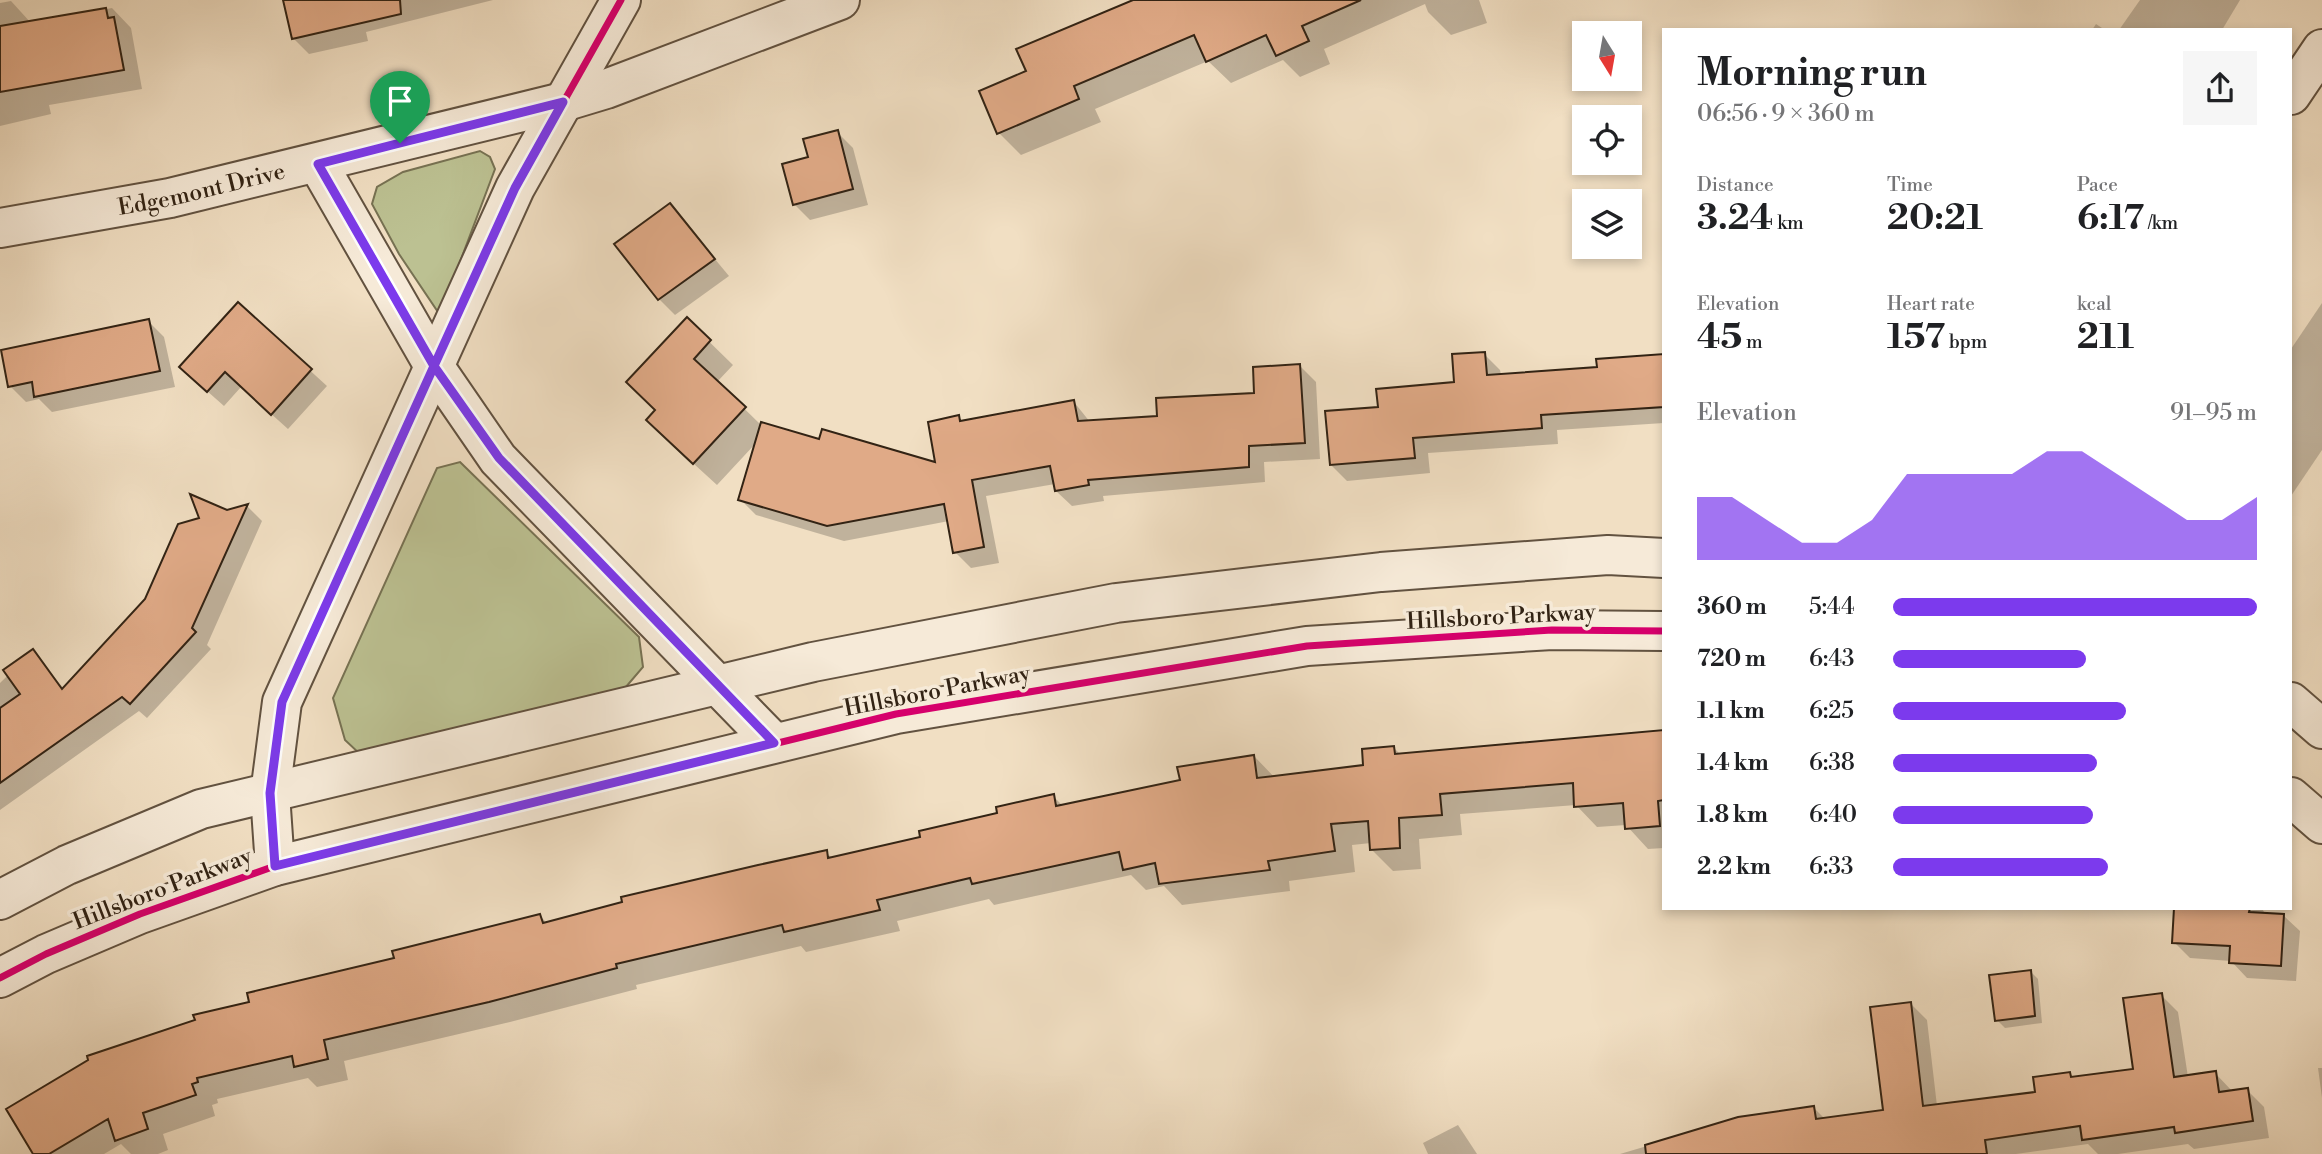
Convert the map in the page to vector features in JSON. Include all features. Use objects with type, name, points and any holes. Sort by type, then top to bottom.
[{"type":"street","points":[[275,866],[270,793],[282,702],[515,188],[621,0]]},
{"type":"street","name":"Edgemont Drive","points":[[0,228],[170,198],[563,102],[644,75],[839,0]]},
{"type":"street","points":[[2292,94],[2322,49]]},
{"type":"street","points":[[318,164],[434,366],[499,458],[774,743]]},
{"type":"street","points":[[0,900],[67,865],[201,809],[813,662],[1116,603],[1381,572],[1608,555],[1662,558]]},
{"type":"street","name":"Hillsboro Parkway","points":[[0,978],[46,954],[140,914],[275,866],[896,714],[1307,646],[1552,630],[1662,631]]},
{"type":"street","points":[[2292,703],[2322,729]]},
{"type":"street","points":[[2292,798],[2322,824]]},
{"type":"green space","points":[[480,151],[490,157],[495,169],[440,315],[399,254],[372,204],[377,187],[403,172]]},
{"type":"green space","points":[[460,462],[639,637],[643,667],[619,695],[362,756],[345,740],[333,698],[437,468]]},
{"type":"building","points":[[283,0],[400,0],[401,14],[292,39]]},
{"type":"building","points":[[1133,0],[1361,0],[1302,26],[1309,41],[1276,56],[1266,35],[1206,62],[1194,35],[1074,86],[1079,99],[997,134],[979,91],[1026,71],[1016,49]]},
{"type":"building","points":[[106,8],[108,18],[114,17],[124,70],[0,92],[0,26]]},
{"type":"building","points":[[838,130],[853,189],[793,205],[782,164],[808,157],[803,139]]},
{"type":"building","points":[[670,203],[715,259],[658,300],[614,244]]},
{"type":"building","points":[[238,302],[312,369],[271,415],[225,372],[207,392],[179,367]]},
{"type":"building","points":[[687,317],[711,340],[694,359],[746,407],[693,464],[646,420],[655,410],[626,382]]},
{"type":"building","points":[[149,319],[160,371],[34,397],[32,382],[8,387],[1,350]]},
{"type":"building","points":[[1485,352],[1487,375],[1597,367],[1596,359],[1662,354],[1662,407],[1541,415],[1542,428],[1413,438],[1415,458],[1330,465],[1325,411],[1378,407],[1376,389],[1454,382],[1452,354]]},
{"type":"building","points":[[1300,364],[1305,443],[1249,446],[1249,467],[1088,480],[1089,485],[1055,491],[1050,466],[972,480],[984,547],[953,553],[944,504],[827,526],[738,500],[761,422],[819,439],[822,429],[935,462],[928,422],[959,415],[960,421],[1074,400],[1078,421],[1157,416],[1156,398],[1254,393],[1253,367]]},
{"type":"building","points":[[190,494],[227,510],[248,504],[192,628],[196,632],[130,704],[122,697],[0,783],[0,708],[20,694],[3,670],[33,649],[62,689],[145,599],[178,524],[199,518]]},
{"type":"building","points":[[1662,730],[1662,800],[1658,801],[1660,826],[1625,829],[1623,803],[1574,807],[1573,783],[1440,794],[1442,815],[1399,818],[1400,848],[1370,850],[1368,821],[1331,824],[1335,851],[1268,861],[1270,870],[1159,884],[1155,863],[1123,870],[1119,852],[972,884],[970,878],[877,900],[880,910],[784,932],[782,925],[616,964],[617,968],[489,1002],[324,1040],[328,1059],[294,1067],[292,1056],[197,1078],[198,1082],[192,1084],[196,1095],[143,1113],[148,1129],[115,1141],[108,1119],[49,1154],[33,1154],[6,1109],[88,1060],[87,1056],[195,1020],[193,1015],[249,1002],[247,993],[394,958],[392,951],[540,914],[543,923],[622,902],[621,897],[827,850],[828,858],[920,837],[919,831],[997,813],[996,807],[1054,794],[1056,806],[1180,780],[1177,767],[1254,755],[1257,778],[1363,765],[1362,749],[1394,746],[1395,754]]},
{"type":"building","points":[[2174,910],[2250,910],[2284,914],[2281,966],[2229,963],[2230,946],[2172,943]]},
{"type":"building","points":[[2031,970],[2035,1016],[1995,1021],[1989,975]]},
{"type":"building","points":[[2162,993],[2174,1077],[2216,1071],[2219,1092],[2248,1088],[2253,1121],[2175,1133],[2174,1127],[2082,1140],[2080,1126],[1985,1140],[1987,1154],[1646,1154],[1645,1145],[1738,1117],[1814,1106],[1816,1119],[1883,1110],[1870,1007],[1911,1002],[1923,1106],[2035,1092],[2033,1077],[2070,1072],[2071,1077],[2133,1069],[2123,998]]},
{"type":"cycle path","points":[[275,866],[270,794],[282,702],[515,188],[621,0]]},
{"type":"cycle path","points":[[0,978],[46,954],[140,914],[275,866],[896,714],[1307,646],[1552,630],[1662,631]]},
{"type":"route","points":[[400,143],[318,164],[434,366],[405,425],[282,702],[270,793],[275,866],[774,743],[499,458],[434,366],[515,188],[563,102],[400,143]]}]
